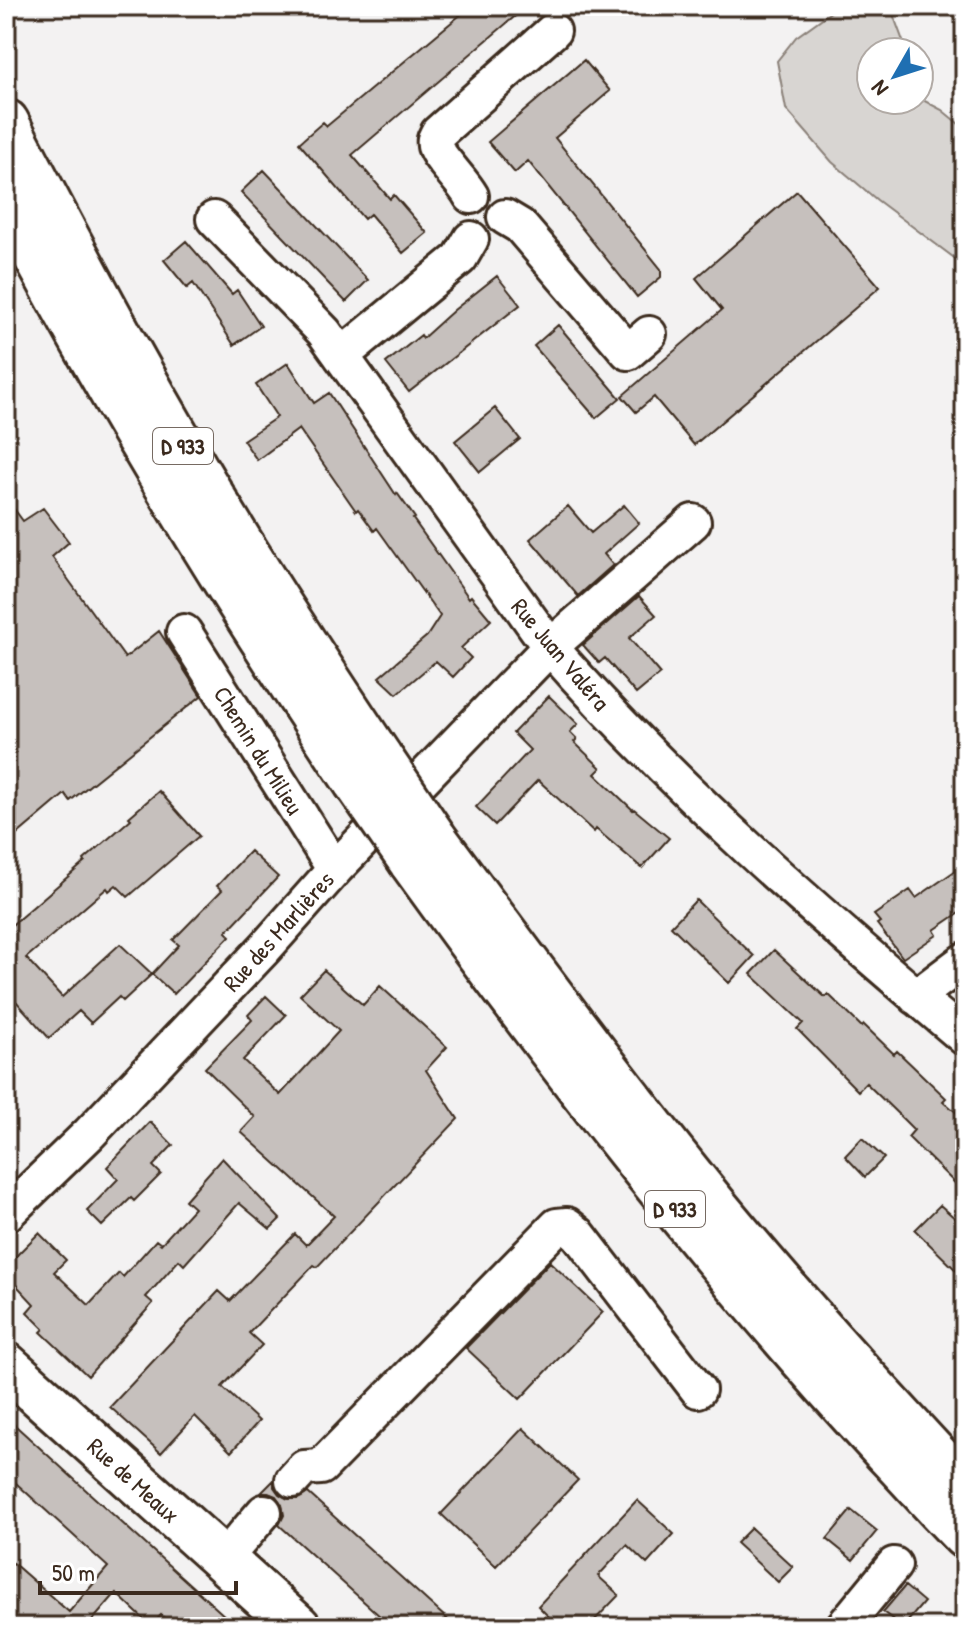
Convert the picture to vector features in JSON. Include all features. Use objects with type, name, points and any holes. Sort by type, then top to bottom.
[{"type":"main road","name":"D 933","points":[[6,122],[89,281],[166,418],[261,576],[368,770]]},
{"type":"main road","name":"D 933","points":[[6,199],[64,310],[231,593],[368,770],[422,850],[511,1000],[675,1210],[845,1407],[965,1536]]},
{"type":"main road","name":"D 933","points":[[422,850],[546,989],[703,1191],[760,1259],[870,1385],[965,1487]]},
{"type":"main road","name":"Rue de Meaux","points":[[6,1365],[298,1627]]},
{"type":"street","points":[[471,196],[466,185],[436,150],[434,141],[438,133],[553,31]]},
{"type":"street","points":[[487,194],[500,202],[505,217],[500,233],[487,241],[471,239],[460,228],[457,213],[471,196],[487,194]]},
{"type":"street","points":[[505,217],[520,226],[628,352],[649,334]]},
{"type":"street","name":"Rue Juan Valéra","points":[[214,219],[324,332],[550,647],[630,734],[735,835],[965,1038]]},
{"type":"street","points":[[341,356],[460,258],[471,239]]},
{"type":"street","name":"Rue des Marlières","points":[[6,1214],[89,1134],[337,867],[550,647],[693,522]]},
{"type":"street","name":"Chemin du Milieu","points":[[184,632],[328,859],[337,867]]},
{"type":"street","points":[[916,997],[965,960]]},
{"type":"street","points":[[293,1480],[304,1468],[321,1467],[557,1226],[567,1225],[578,1234],[698,1390]]},
{"type":"street","points":[[223,1560],[264,1512]]},
{"type":"street","points":[[843,1627],[894,1565]]},
{"type":"shaded area","points":[[839,6],[890,6],[901,36],[855,36],[855,116],[935,116],[935,106],[965,129],[965,266],[832,162],[786,109],[777,61],[796,37]]},
{"type":"building","points":[[471,6],[527,6],[352,155],[390,199],[394,195],[427,233],[403,253],[370,214],[364,219],[299,143],[323,122],[327,126]]},
{"type":"building","points":[[584,60],[610,91],[555,138],[661,269],[661,277],[637,297],[528,161],[515,173],[488,142]]},
{"type":"building","points":[[264,170],[368,280],[346,302],[241,192]]},
{"type":"building","points":[[797,191],[880,287],[694,445],[654,397],[636,412],[622,396],[722,310],[696,278]]},
{"type":"building","points":[[186,241],[232,294],[237,290],[261,326],[234,345],[193,283],[187,288],[164,260]]},
{"type":"building","points":[[497,276],[520,305],[409,392],[386,363],[421,335],[423,338]]},
{"type":"building","points":[[558,325],[620,398],[596,418],[534,346]]},
{"type":"building","points":[[288,363],[314,403],[329,393],[469,598],[471,596],[491,620],[461,648],[471,658],[453,677],[436,661],[397,694],[379,677],[427,636],[440,616],[377,528],[374,531],[358,509],[356,511],[299,429],[257,460],[243,440],[277,417],[256,385]]},
{"type":"building","points":[[495,408],[520,439],[480,472],[455,441]]},
{"type":"building","points":[[6,498],[23,521],[43,508],[69,542],[52,557],[125,658],[159,631],[201,696],[70,801],[65,794],[6,844]]},
{"type":"building","points":[[624,505],[639,523],[604,554],[613,565],[578,596],[530,539],[568,506],[591,533]]},
{"type":"building","points":[[639,596],[656,615],[629,638],[660,674],[636,694],[605,658],[599,663],[583,645]]},
{"type":"building","points":[[549,696],[578,724],[570,732],[577,739],[574,742],[601,768],[595,774],[669,838],[642,868],[596,829],[594,832],[538,780],[495,825],[476,807],[530,750],[513,733]]},
{"type":"building","points":[[159,791],[199,836],[128,897],[116,885],[109,891],[107,888],[26,958],[62,997],[120,944],[152,974],[123,1001],[119,997],[91,1023],[79,1011],[49,1038],[6,990],[6,930],[85,862]]},
{"type":"building","points":[[250,851],[278,877],[226,932],[230,936],[174,994],[152,974],[179,945],[173,940],[222,890],[217,886]]},
{"type":"building","points":[[965,864],[965,909],[934,930],[937,935],[903,958],[877,924],[880,922],[874,915],[910,890],[916,898]]},
{"type":"building","points":[[696,900],[754,956],[729,983],[671,926]]},
{"type":"building","points":[[774,950],[894,1054],[897,1051],[965,1120],[965,1193],[908,1137],[914,1130],[866,1083],[858,1091],[797,1029],[803,1023],[751,974]]},
{"type":"building","points":[[324,970],[363,1005],[380,986],[447,1047],[426,1070],[458,1119],[317,1267],[314,1265],[249,1333],[262,1345],[222,1387],[259,1421],[231,1452],[195,1416],[161,1453],[110,1407],[219,1291],[230,1301],[295,1234],[306,1245],[334,1216],[241,1132],[255,1117],[205,1068],[252,1020],[248,1015],[266,996],[286,1015],[243,1060],[280,1095],[339,1031],[300,995]]},
{"type":"building","points":[[150,1122],[173,1145],[153,1166],[161,1174],[134,1201],[131,1198],[102,1226],[87,1211],[118,1179],[107,1167]]},
{"type":"building","points":[[862,1138],[884,1158],[865,1177],[845,1156]]},
{"type":"building","points":[[222,1158],[280,1219],[270,1229],[239,1203],[184,1265],[179,1260],[146,1297],[153,1303],[88,1376],[41,1332],[44,1329],[27,1312],[34,1304],[6,1274],[6,1266],[39,1233],[66,1260],[54,1272],[89,1305],[119,1273],[123,1277],[156,1240],[161,1244],[194,1208],[185,1200]]},
{"type":"building","points":[[940,1205],[965,1227],[965,1279],[915,1230]]},
{"type":"building","points":[[550,1262],[603,1312],[520,1399],[466,1348]]},
{"type":"building","points":[[6,1417],[237,1627],[174,1627],[161,1615],[151,1626],[116,1593],[87,1627],[6,1627],[6,1557],[69,1612],[108,1567],[6,1474]]},
{"type":"building","points":[[523,1428],[578,1480],[496,1566],[441,1514]]},
{"type":"building","points":[[274,1480],[279,1494],[288,1499],[298,1499],[308,1493],[456,1627],[392,1627],[279,1525],[284,1515],[282,1505],[276,1496],[261,1493]]},
{"type":"building","points":[[637,1500],[674,1534],[647,1564],[627,1545],[598,1576],[619,1595],[588,1627],[567,1627],[558,1618],[554,1622],[538,1606]]},
{"type":"building","points":[[851,1510],[877,1531],[853,1560],[827,1539]]},
{"type":"building","points":[[751,1528],[793,1567],[778,1582],[736,1543]]},
{"type":"building","points":[[905,1586],[924,1602],[903,1627],[883,1612]]}]
